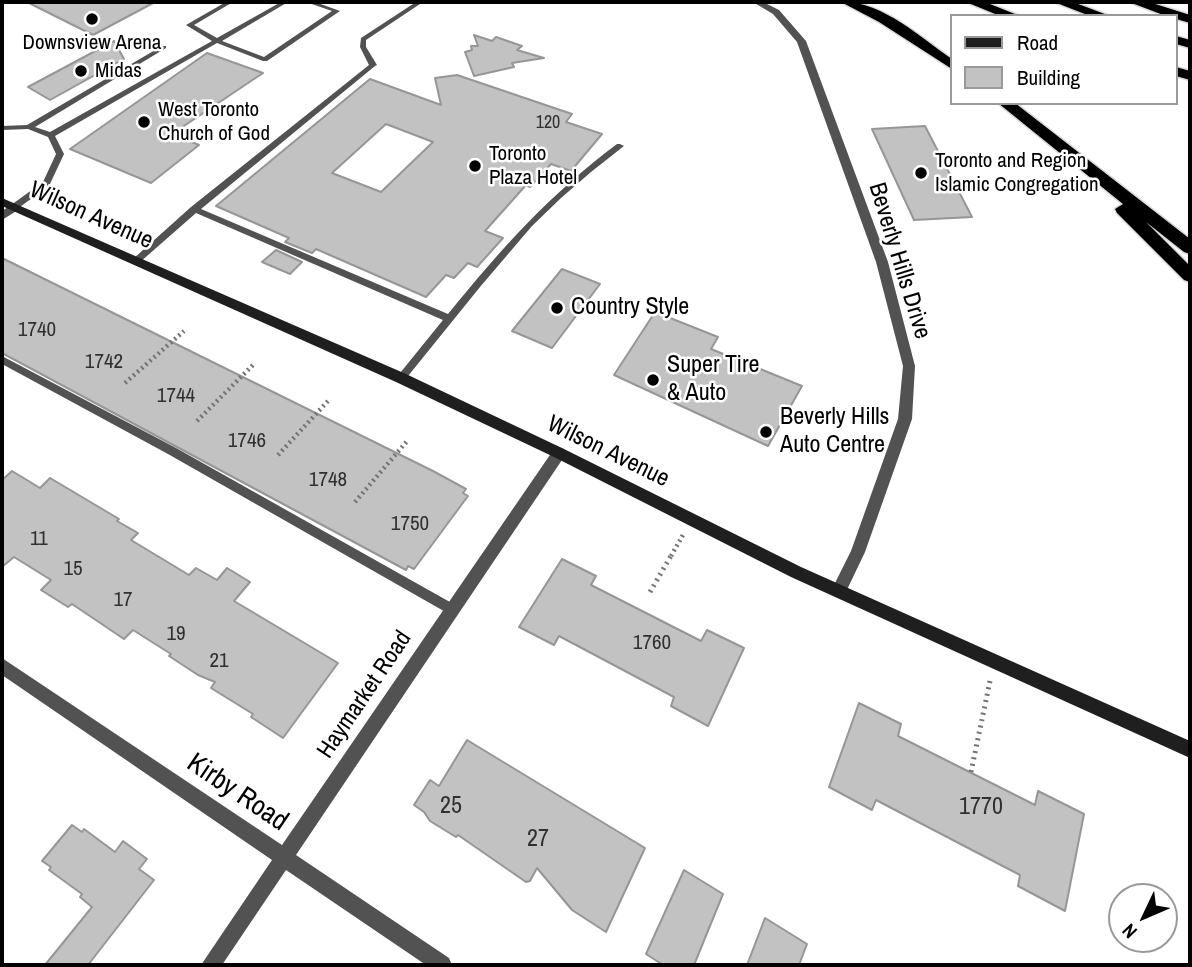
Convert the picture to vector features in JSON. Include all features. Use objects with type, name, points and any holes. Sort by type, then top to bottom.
[{"type":"highway","points":[[848,2],[884,19],[950,64]]},
{"type":"highway","points":[[973,2],[1008,14]]},
{"type":"highway","points":[[1061,2],[1098,14]]},
{"type":"highway","points":[[1136,2],[1174,14]]},
{"type":"highway","points":[[1008,105],[1190,248]]},
{"type":"highway","points":[[1052,139],[1190,276]]},
{"type":"main road","name":"Wilson Avenue","points":[[2,202],[401,378],[839,591],[1190,750]]},
{"type":"street","name":"Beverly Hills Drive","points":[[757,2],[776,12],[801,41],[882,262],[909,366],[905,419],[858,552],[839,591]]},
{"type":"street","points":[[2,216],[14,207]]},
{"type":"street","name":"Haymarket Road","points":[[211,965],[559,453]]},
{"type":"street","name":"Kirby Road","points":[[2,666],[442,965]]},
{"type":"lane","points":[[230,2],[189,25],[216,41],[265,60],[337,11],[309,2]]},
{"type":"lane","points":[[51,135],[285,2]]},
{"type":"lane","points":[[136,261],[194,209],[373,65],[363,47],[363,39],[420,2]]},
{"type":"lane","points":[[29,127],[164,47]]},
{"type":"lane","points":[[2,128],[29,127],[51,135],[60,154],[46,184],[14,207]]},
{"type":"lane","points":[[401,378],[546,204],[594,163],[620,146]]},
{"type":"lane","points":[[194,209],[450,319]]},
{"type":"lane","points":[[2,360],[172,451],[453,610]]},
{"type":"path","points":[[125,383],[184,331]]},
{"type":"path","points":[[197,421],[253,365]]},
{"type":"path","points":[[278,455],[328,401]]},
{"type":"path","points":[[355,502],[408,440]]},
{"type":"path","points":[[650,592],[693,520]]},
{"type":"path","points":[[971,772],[994,662]]},
{"type":"building","name":"Downsview Arena","points":[[27,2],[155,2],[93,35]]},
{"type":"building","points":[[474,35],[492,41],[496,37],[522,46],[517,50],[544,58],[512,63],[514,67],[474,76],[465,52],[472,50],[471,46],[478,46]]},
{"type":"building","name":"Midas","points":[[114,41],[124,59],[50,100],[28,87]]},
{"type":"building","name":"West Toronto Church of God","points":[[207,53],[263,73],[172,134],[199,145],[151,183],[70,149]]},
{"type":"building","name":"Toronto Plaza Hotel","points":[[457,75],[572,114],[566,122],[602,134],[571,171],[551,164],[530,187],[526,185],[485,231],[503,238],[477,267],[468,263],[454,278],[446,275],[426,297],[316,249],[312,253],[285,242],[289,238],[216,206],[370,79],[441,105],[435,78]],"holes":[[[386,124],[433,142],[381,192],[332,173]]]},
{"type":"building","name":"Toronto and Region Islamic Congregation","points":[[925,126],[972,217],[914,220],[872,129]]},
{"type":"building","points":[[276,250],[302,262],[290,274],[262,262]]},
{"type":"building","points":[[2,258],[433,471],[466,489],[463,493],[468,496],[414,569],[408,566],[406,570],[2,353]]},
{"type":"building","name":"Country Style","points":[[562,269],[600,284],[552,348],[512,331]]},
{"type":"building","points":[[655,312],[718,337],[711,349],[802,386],[768,446],[614,375]]},
{"type":"building","points":[[12,471],[40,488],[50,478],[119,519],[117,521],[138,533],[131,540],[189,575],[196,568],[217,580],[227,568],[250,582],[234,601],[338,663],[283,738],[251,717],[253,714],[211,688],[215,682],[198,675],[133,630],[124,639],[72,604],[68,607],[41,590],[51,580],[14,557],[2,567],[2,480]]},
{"type":"building","points":[[562,559],[596,576],[591,585],[701,641],[707,630],[744,648],[708,726],[671,706],[674,697],[559,636],[554,645],[519,627]]},
{"type":"building","points":[[859,703],[901,724],[898,736],[1035,805],[1038,791],[1084,814],[1065,911],[1018,886],[1020,875],[876,800],[872,810],[829,787]]},
{"type":"building","points":[[467,740],[645,848],[606,932],[572,910],[537,868],[530,881],[526,882],[458,835],[456,837],[430,821],[424,812],[414,805],[430,780],[439,786]]},
{"type":"building","points":[[72,825],[82,832],[84,829],[115,852],[123,841],[147,859],[139,869],[154,880],[88,965],[45,965],[92,907],[80,897],[82,894],[49,870],[51,867],[42,861]]},
{"type":"building","points":[[684,870],[723,894],[694,965],[663,965],[646,954]]},
{"type":"building","points":[[765,918],[807,944],[799,965],[747,965]]},
{"type":"place","name":"Downsview Arena","points":[[92,19]]},
{"type":"place","name":"Midas","points":[[81,71]]},
{"type":"place","name":"West Toronto Church of God","points":[[144,122]]},
{"type":"place","name":"Toronto Plaza Hotel","points":[[475,166]]},
{"type":"place","name":"Toronto and Region Islamic Congregation","points":[[921,173]]},
{"type":"place","name":"Country Style","points":[[557,308]]},
{"type":"place","name":"Super Tire & Auto","points":[[653,380]]},
{"type":"place","name":"Beverly Hills Auto Centre","points":[[766,432]]}]
